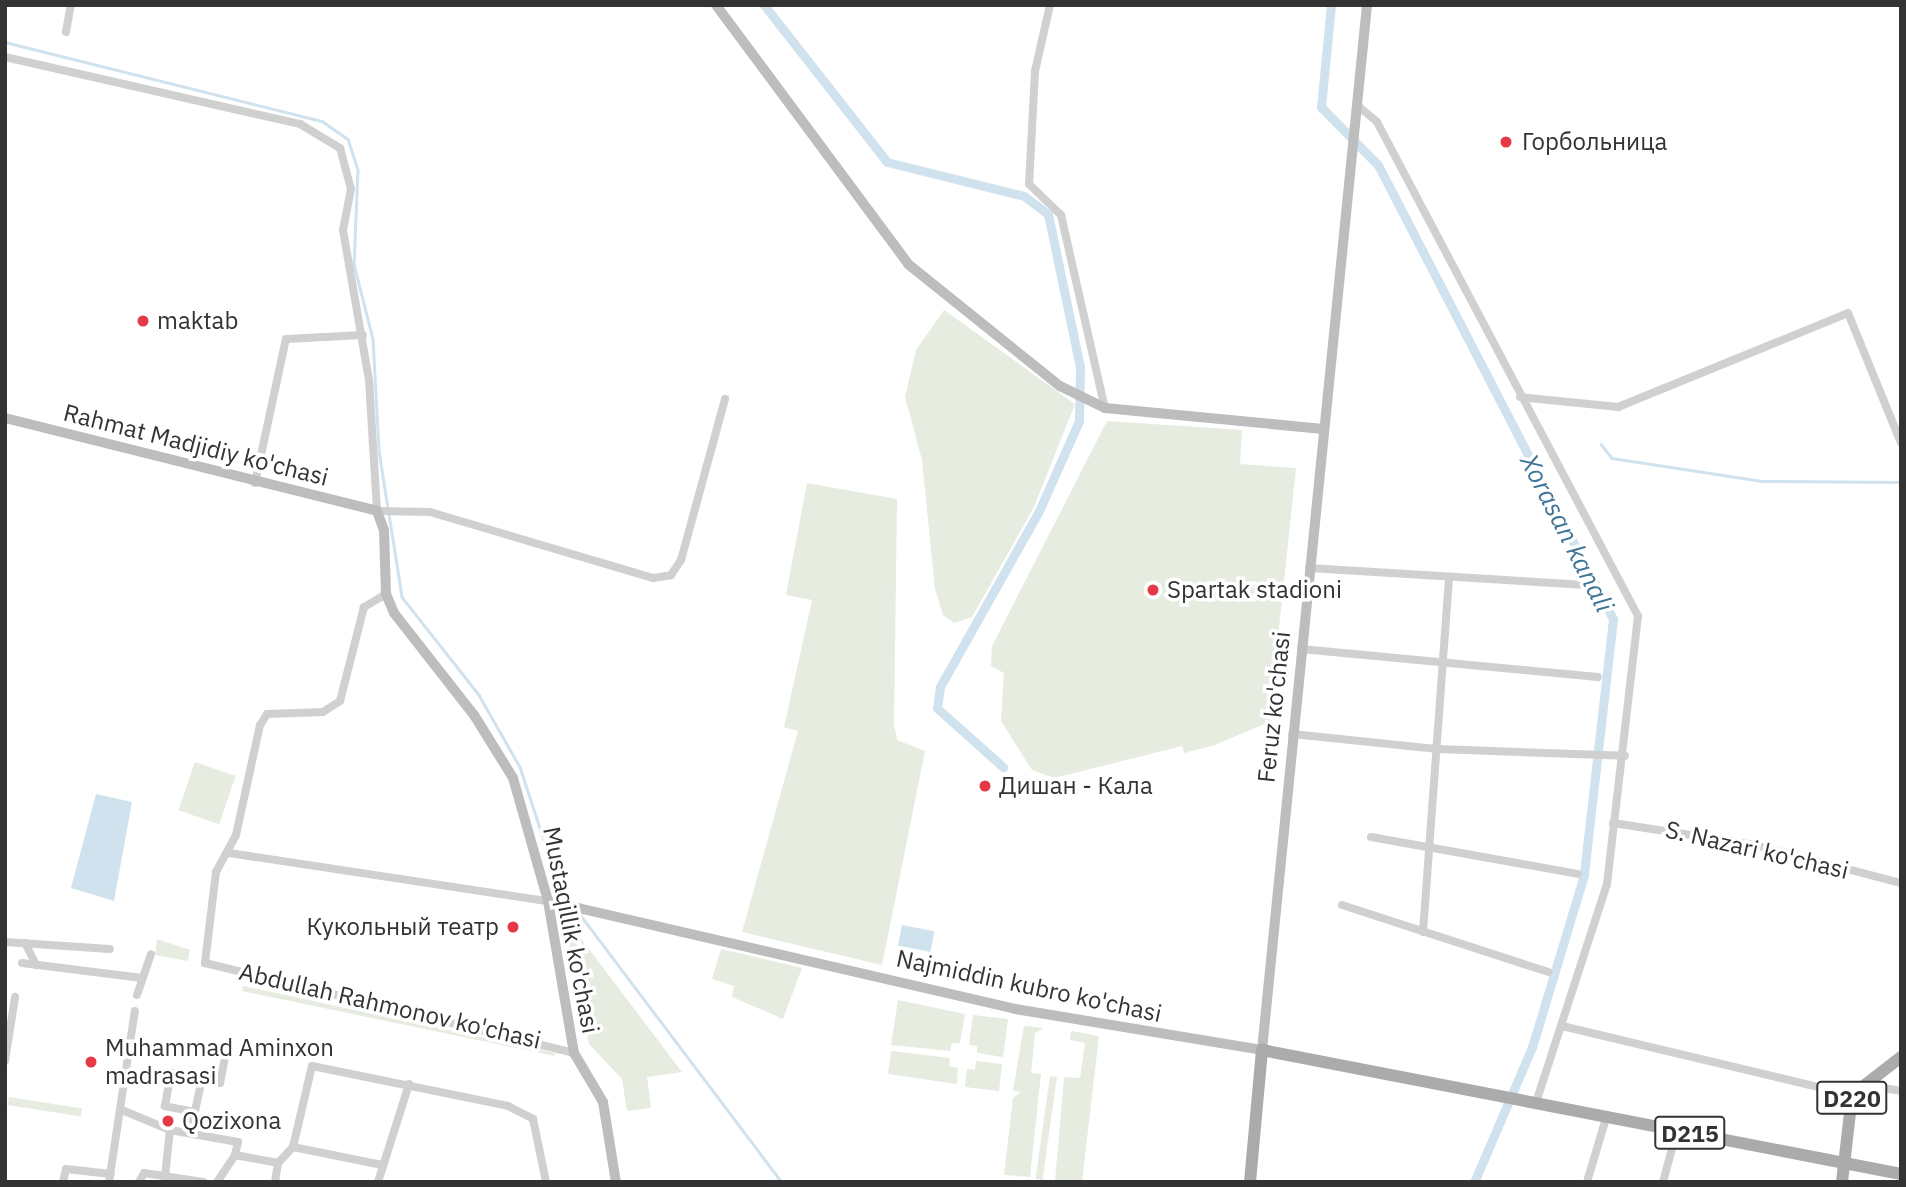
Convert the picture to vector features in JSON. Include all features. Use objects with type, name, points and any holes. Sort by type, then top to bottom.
[{"type":"main road","points":[[716,5],[908,264],[1062,387],[1105,408],[1323,429]]},
{"type":"main road","name":"Feruz ko'chasi","points":[[1250,1182],[1308,568],[1367,5]]},
{"type":"main road","name":"Rahmat Madjidiy ko'chasi","points":[[5,418],[255,483],[380,510]]},
{"type":"main road","points":[[380,510],[384,530],[386,594]]},
{"type":"main road","name":"Mustaqillik ko'chasi","points":[[386,594],[513,778],[548,901],[574,1053],[603,1102],[616,1182]]},
{"type":"main road","name":"Najmiddin kubro ko'chasi","points":[[548,901],[1015,1009],[1262,1050],[1536,1102]]},
{"type":"main road","name":"D220","points":[[1843,1182],[1843,1163],[1853,1095],[1861,1084],[1901,1057]]},
{"type":"main road","name":"D215","points":[[1536,1102],[1901,1174]]},
{"type":"street","points":[[66,32],[71,5]]},
{"type":"street","points":[[1050,5],[1035,71],[1028,184],[1061,215],[1105,408]]},
{"type":"street","points":[[5,57],[300,124],[340,148],[351,189],[343,230],[363,335],[380,510],[398,508],[653,578],[671,575],[681,560],[725,399]]},
{"type":"street","points":[[1357,105],[1377,122],[1638,616],[1625,756],[1613,823],[1607,884],[1536,1102]]},
{"type":"street","points":[[1520,397],[1618,407],[1848,313],[1901,443]]},
{"type":"street","points":[[255,483],[286,338],[363,335]]},
{"type":"street","points":[[1308,568],[1449,581],[1586,584]]},
{"type":"street","points":[[1423,932],[1432,846],[1449,581]]},
{"type":"street","points":[[386,594],[363,607],[340,701],[323,712],[267,714],[229,853],[548,901]]},
{"type":"street","points":[[1301,649],[1445,666],[1598,677]]},
{"type":"street","points":[[1292,733],[1438,748],[1625,756]]},
{"type":"street","name":"S. Nazari ko'chasi","points":[[1613,823],[1755,845],[1901,883]]},
{"type":"street","points":[[1371,837],[1578,874]]},
{"type":"street","name":"Abdullah Rahmonov ko'chasi","points":[[229,853],[216,872],[205,963],[574,1053]]},
{"type":"street","points":[[1342,905],[1548,972]]},
{"type":"street","points":[[5,942],[110,948]]},
{"type":"street","points":[[25,943],[36,965]]},
{"type":"street","points":[[137,995],[150,954]]},
{"type":"street","points":[[22,963],[142,978]]},
{"type":"street","points":[[5,1061],[8,1026],[15,997]]},
{"type":"street","points":[[63,1182],[66,1170],[110,1178],[135,1011]]},
{"type":"street","points":[[1562,1026],[1853,1095]]},
{"type":"street","points":[[217,1182],[235,1156],[238,1142],[192,1123],[165,1106],[171,1073],[220,1083],[226,1051]]},
{"type":"street","points":[[275,1182],[278,1163],[293,1147],[312,1066],[508,1106],[533,1119],[546,1182]]},
{"type":"street","points":[[192,1123],[202,1079]]},
{"type":"street","points":[[378,1182],[409,1084]]},
{"type":"street","points":[[1861,1084],[1901,1091]]},
{"type":"street","points":[[122,1110],[170,1130],[192,1123]]},
{"type":"street","points":[[1587,1182],[1607,1115]]},
{"type":"street","points":[[165,1176],[170,1130]]},
{"type":"street","points":[[1663,1182],[1677,1130]]},
{"type":"street","points":[[293,1147],[382,1165]]},
{"type":"street","points":[[235,1156],[278,1163]]},
{"type":"street","points":[[139,1182],[144,1173],[203,1182]]},
{"type":"shaded area","points":[[944,310],[1075,404],[1034,507],[972,617],[954,623],[943,615],[935,589],[922,460],[905,397],[916,350]]},
{"type":"shaded area","name":"Spartak stadioni","points":[[1107,421],[1242,430],[1240,464],[1296,468],[1269,722],[1215,745],[1184,753],[1182,746],[1054,778],[1032,770],[1001,721],[1004,673],[991,666],[992,646]]},
{"type":"shaded area","points":[[807,483],[897,499],[894,724],[897,740],[925,751],[882,965],[742,932],[798,731],[784,727],[812,600],[786,595]]},
{"type":"shaded area","points":[[195,762],[236,776],[219,824],[178,810]]},
{"type":"shaded area","points":[[570,924],[682,1072],[647,1077],[651,1108],[627,1111],[622,1079],[589,1044],[565,925]]},
{"type":"shaded area","points":[[157,939],[190,950],[188,961],[155,955]]},
{"type":"shaded area","points":[[721,949],[802,968],[783,1019],[732,997],[734,986],[712,979]]},
{"type":"shaded area","points":[[243,986],[555,1053],[555,1056],[242,991]]},
{"type":"shaded area","points":[[898,1000],[965,1014],[960,1043],[952,1043],[950,1051],[891,1045]]},
{"type":"shaded area","points":[[973,1015],[1008,1019],[1003,1057],[977,1053],[977,1046],[969,1045]]},
{"type":"shaded area","points":[[1024,1026],[1044,1028],[1035,1033],[1031,1073],[1041,1074],[1030,1177],[1004,1175],[1013,1098],[1021,1092],[1013,1091]]},
{"type":"shaded area","points":[[1071,1031],[1099,1036],[1082,1182],[1055,1181],[1064,1077],[1080,1078],[1085,1043],[1070,1040]]},
{"type":"shaded area","points":[[891,1051],[950,1058],[949,1066],[958,1068],[957,1084],[888,1074]]},
{"type":"shaded area","points":[[976,1061],[1002,1064],[999,1091],[965,1087],[967,1069],[975,1070]]},
{"type":"shaded area","points":[[1050,1076],[1057,1077],[1042,1180],[1036,1179]]},
{"type":"shaded area","points":[[9,1097],[82,1109],[81,1116],[8,1105]]},
{"type":"water","points":[[96,794],[132,802],[114,901],[71,888]]},
{"type":"water","points":[[902,925],[934,931],[930,952],[898,946]]},
{"type":"waterway","points":[[764,5],[887,162],[1024,196],[1048,214],[1080,367],[1079,421],[1039,511],[940,687],[937,708],[1003,767]]},
{"type":"waterway","name":"Xorasan kanali","points":[[1331,5],[1321,107],[1378,165],[1613,619],[1584,875],[1532,1047],[1474,1182]]},
{"type":"waterway","points":[[5,42],[322,121],[348,139],[358,170],[354,264],[373,339],[379,451],[402,597],[479,695],[520,767],[554,871],[572,902]]},
{"type":"waterway","points":[[1601,444],[1612,458],[1763,481],[1901,482]]},
{"type":"waterway","points":[[579,913],[782,1182]]},
{"type":"place","name":"Горбольница","points":[[1506,142]]},
{"type":"place","name":"maktab","points":[[143,321]]},
{"type":"place","name":"Spartak stadioni","points":[[1153,590]]},
{"type":"place","name":"Дишан - Кала","points":[[985,786]]},
{"type":"place","name":"Кукольный театр","points":[[513,927]]},
{"type":"place","name":"Muhammad Aminxon madrasasi","points":[[91,1062]]},
{"type":"place","name":"Qozixona","points":[[168,1121]]}]
